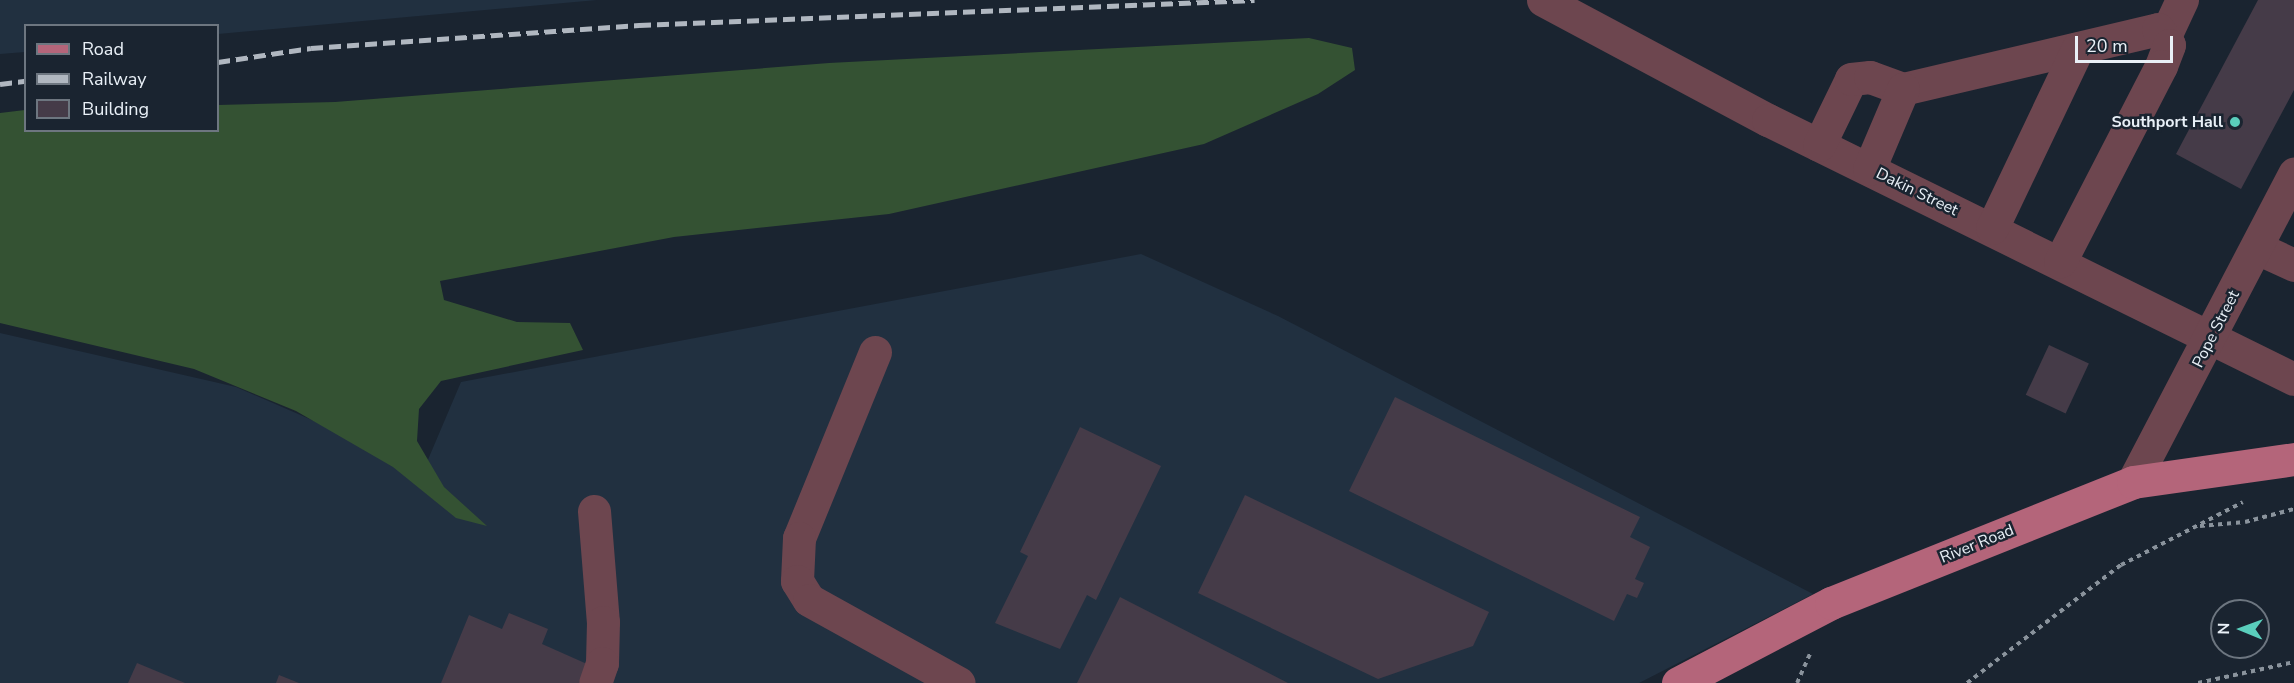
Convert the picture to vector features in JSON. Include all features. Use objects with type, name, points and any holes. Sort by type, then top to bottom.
[{"type":"main road","name":"River Road","points":[[1678,683],[1831,603],[2133,482],[2294,459]]},
{"type":"street","name":"Dakin Street","points":[[1543,0],[1819,145],[2213,336],[2294,379]]},
{"type":"street","points":[[2060,262],[2161,66],[2169,45],[2166,34],[2182,0]]},
{"type":"street","points":[[1819,145],[1851,79],[1870,77],[1903,89],[2158,29],[2166,34]]},
{"type":"street","points":[[1992,228],[2078,48]]},
{"type":"street","points":[[1869,169],[1903,89]]},
{"type":"street","name":"Pope Street","points":[[2133,482],[2213,336],[2294,174]]},
{"type":"street","points":[[2257,248],[2294,266]]},
{"type":"street","points":[[875,352],[799,538],[797,582],[809,600],[959,683]]},
{"type":"street","points":[[594,511],[603,622],[603,663],[595,683]]},
{"type":"path","points":[[1966,683],[2121,565],[2199,526],[2226,507],[2248,501]]},
{"type":"path","points":[[2199,526],[2245,522],[2294,509]]},
{"type":"path","points":[[2198,683],[2294,662]]},
{"type":"shaded area","points":[[0,0],[597,0],[219,34],[219,24],[24,24],[24,52],[0,54]]},
{"type":"shaded area","points":[[1141,254],[1278,316],[1813,594],[1639,683],[0,683],[0,333],[236,387],[424,469],[461,382]]},
{"type":"green space","points":[[1309,38],[1352,48],[1355,70],[1318,94],[1204,144],[889,214],[674,237],[440,281],[444,300],[517,322],[570,323],[583,350],[441,381],[419,409],[417,441],[444,487],[487,526],[456,518],[393,467],[296,411],[194,369],[0,323],[0,113],[24,110],[24,132],[219,132],[219,105],[335,102],[829,63]]},
{"type":"building","name":"Southport Hall","points":[[2258,0],[2294,0],[2294,90],[2241,189],[2176,154]]},
{"type":"building","points":[[2049,345],[2089,364],[2066,413],[2026,395]]},
{"type":"building","points":[[1395,397],[1640,517],[1630,537],[1650,547],[1635,579],[1644,583],[1637,598],[1627,594],[1614,621],[1349,491]]},
{"type":"building","points":[[1080,427],[1161,466],[1096,600],[1087,595],[1060,649],[995,623],[1028,556],[1020,552]]},
{"type":"building","points":[[1245,495],[1489,612],[1473,646],[1378,679],[1198,593]]},
{"type":"building","points":[[1120,597],[1288,683],[1077,683]]},
{"type":"building","points":[[509,613],[548,629],[542,644],[587,664],[579,683],[441,683],[469,615],[502,629]]},
{"type":"building","points":[[137,663],[185,683],[128,683]]},
{"type":"building","points":[[279,675],[299,683],[276,683]]},
{"type":"railway","points":[[219,62],[311,48],[639,25],[1254,0]]},
{"type":"railway","points":[[0,84],[24,81]]},
{"type":"place","name":"Southport Hall","points":[[2235,122]]}]
